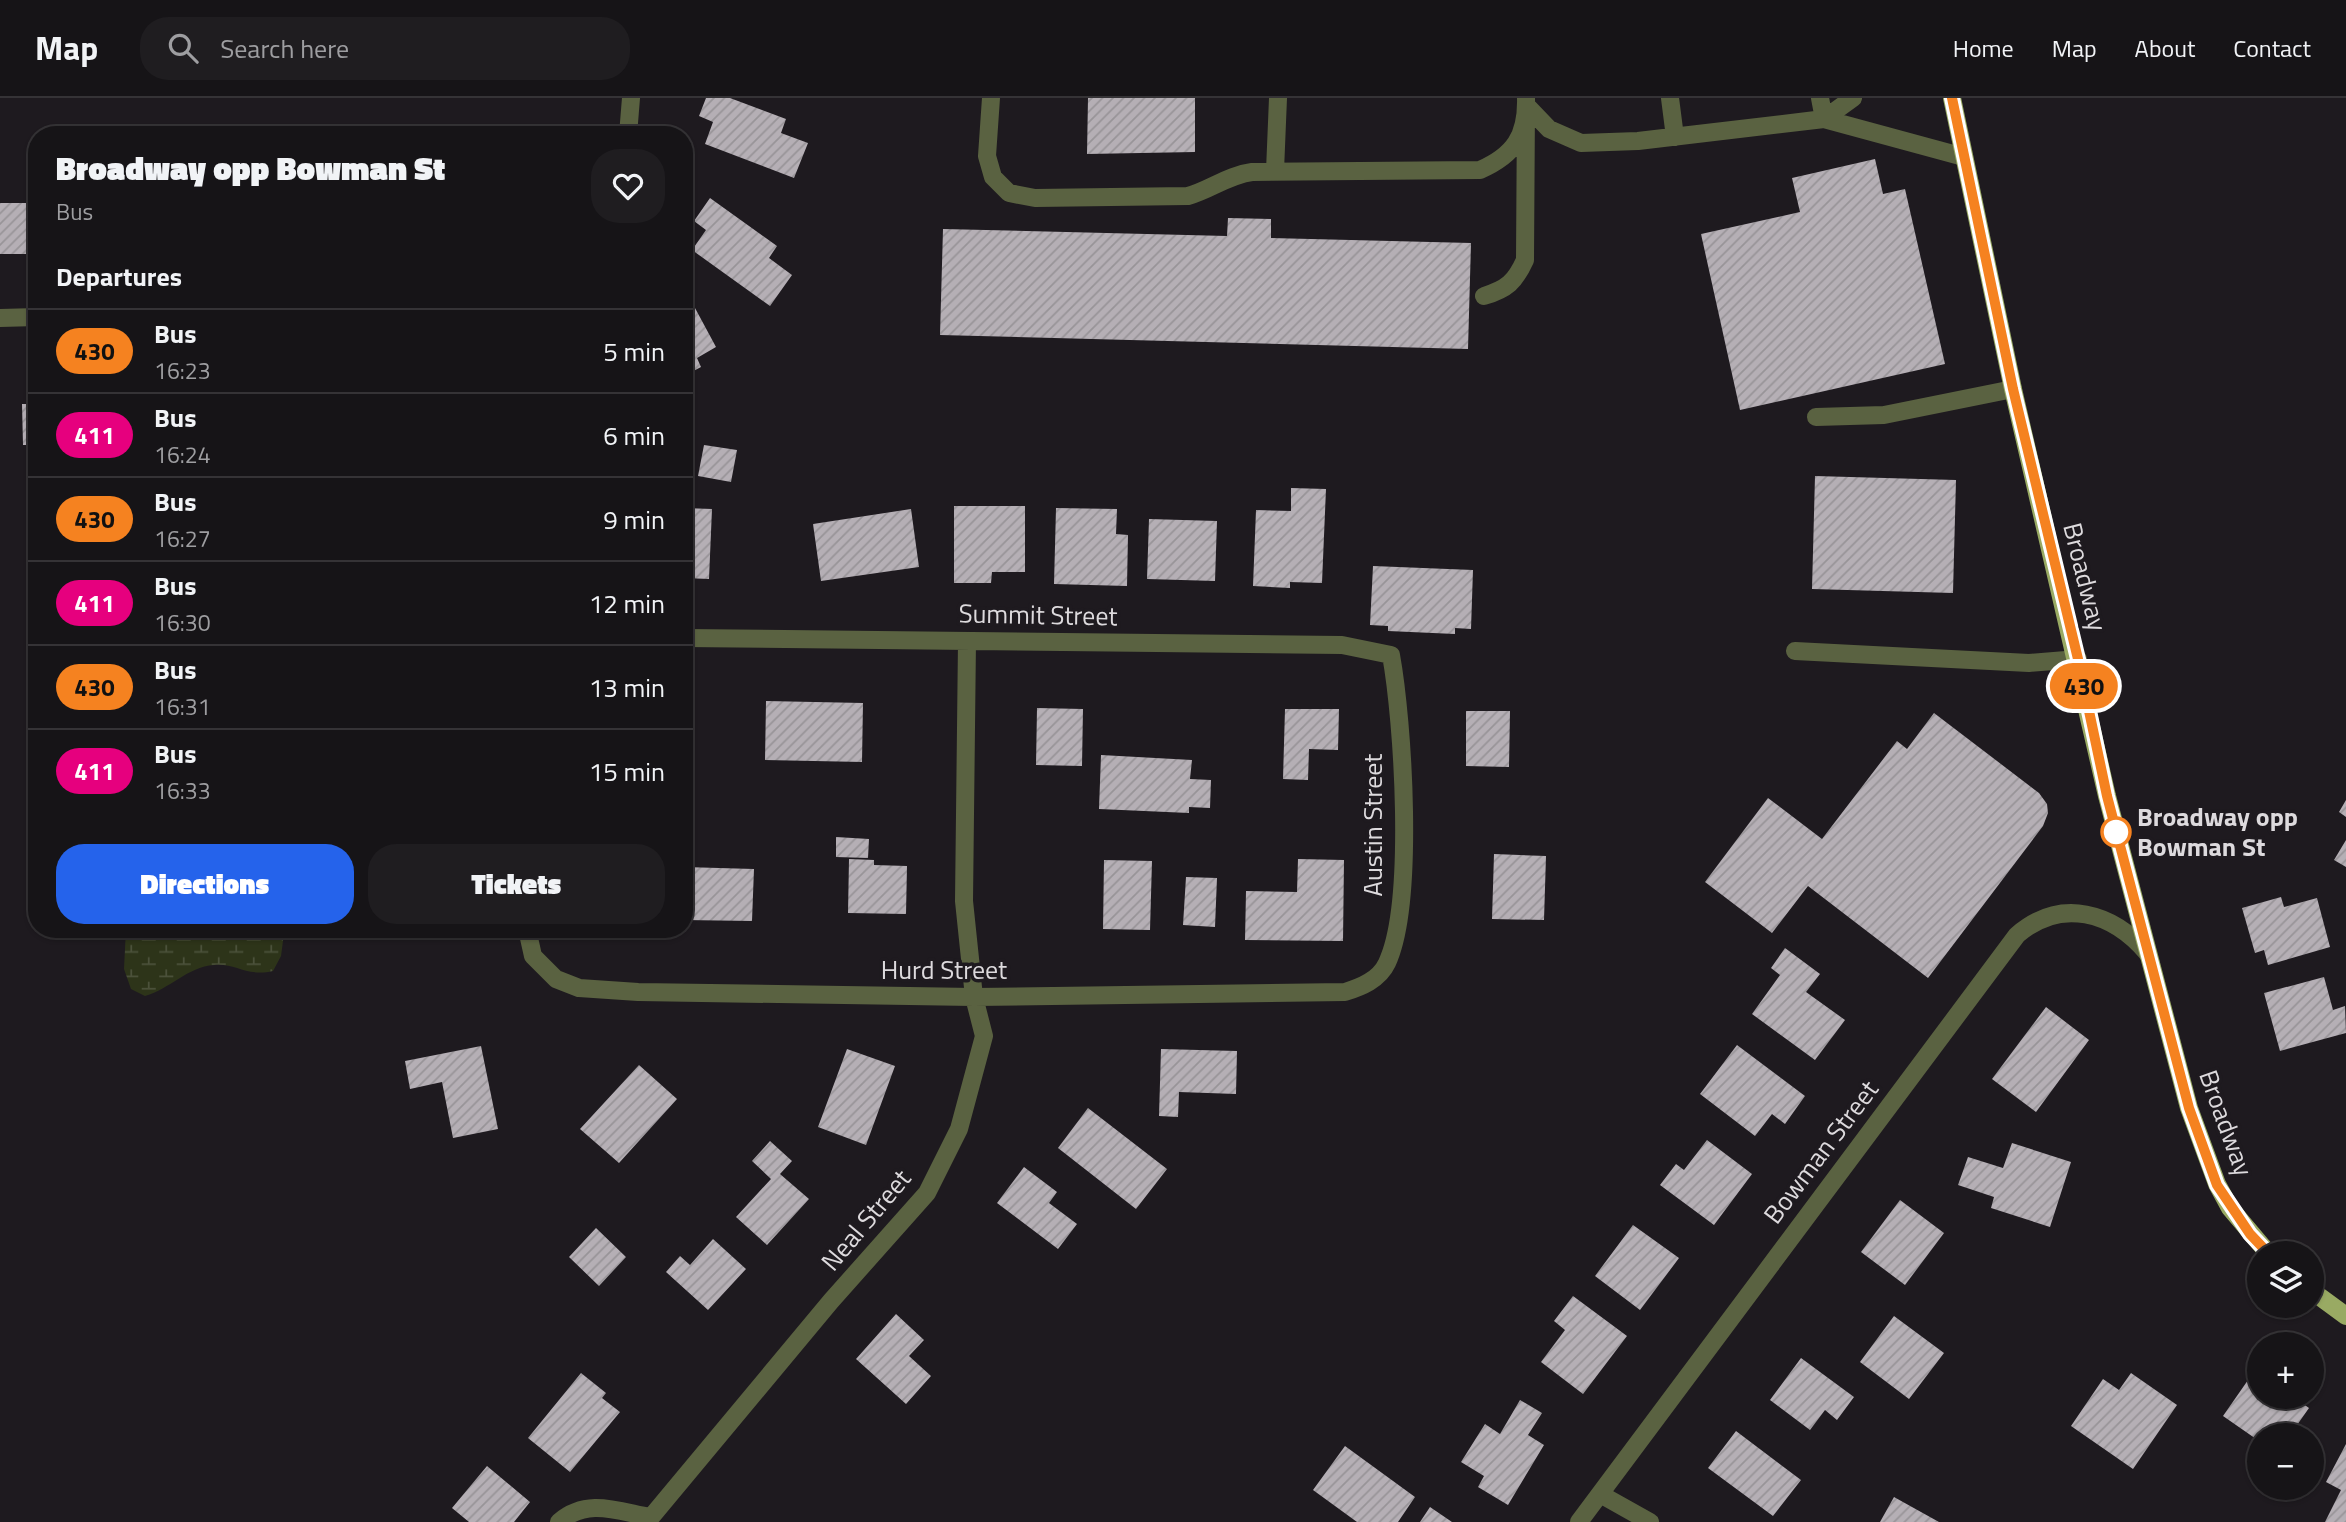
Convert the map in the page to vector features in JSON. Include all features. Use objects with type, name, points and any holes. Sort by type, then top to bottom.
[{"type":"main road","name":"Broadway","points":[[1952,98],[2013,389],[2078,659],[2107,796],[2189,1108],[2209,1166],[2231,1208],[2258,1241]]},
{"type":"main road","points":[[2324,1300],[2346,1316]]},
{"type":"street","points":[[629,126],[631,98]]},
{"type":"street","points":[[991,98],[987,156],[993,177],[1009,193],[1035,198],[1188,196],[1204,192],[1237,174],[1480,170],[1502,160],[1518,144],[1526,102]]},
{"type":"street","points":[[1275,172],[1278,98]]},
{"type":"street","points":[[1670,98],[1675,137]]},
{"type":"street","points":[[1821,98],[1824,119]]},
{"type":"street","points":[[1824,119],[1853,98]]},
{"type":"street","points":[[1526,102],[1549,128],[1581,143],[1675,137],[1824,119],[1964,157]]},
{"type":"street","points":[[1484,296],[1505,289],[1516,280],[1525,260],[1526,102]]},
{"type":"street","points":[[0,318],[28,317]]},
{"type":"street","points":[[1816,417],[1884,415],[2013,389]]},
{"type":"street","name":"Summit Street","points":[[693,638],[1342,645],[1391,654]]},
{"type":"street","name":"Neal Street","points":[[648,1520],[927,1193],[959,1129],[977,1073],[984,1036],[974,997],[964,901],[967,641]]},
{"type":"street","points":[[1795,651],[2029,663],[2078,659]]},
{"type":"street","name":"Austin Street","points":[[1365,986],[1387,964],[1398,920],[1403,843],[1402,789],[1396,683],[1391,654]]},
{"type":"street","name":"Bowman Street","points":[[1579,1522],[2017,935],[2045,916],[2060,912],[2077,913],[2121,931],[2148,954]]},
{"type":"street","name":"Hurd Street","points":[[529,938],[533,956],[556,979],[579,988],[638,992],[974,997],[1345,992],[1365,986]]},
{"type":"street","points":[[1600,1494],[1650,1522]]},
{"type":"street","points":[[559,1522],[569,1513],[591,1506],[648,1520]]},
{"type":"green space","points":[[126,938],[283,938],[281,956],[273,971],[255,972],[214,965],[195,970],[145,996],[131,989],[124,969]]},
{"type":"building","points":[[706,98],[730,98],[786,119],[781,133],[808,143],[794,178],[705,144],[713,122],[699,116]]},
{"type":"building","points":[[1088,98],[1195,98],[1195,152],[1087,154]]},
{"type":"building","points":[[1875,159],[1883,194],[1905,189],[1945,364],[1740,410],[1701,234],[1800,212],[1792,178]]},
{"type":"building","points":[[710,198],[777,246],[769,258],[792,275],[770,306],[693,251],[706,230],[694,221]]},
{"type":"building","points":[[0,203],[28,203],[28,254],[0,254]]},
{"type":"building","points":[[1228,218],[1271,219],[1271,238],[1471,243],[1468,349],[940,335],[943,229],[1227,236]]},
{"type":"building","points":[[693,304],[716,347],[697,358],[701,367],[693,371]]},
{"type":"building","points":[[22,404],[28,404],[28,445],[23,445]]},
{"type":"building","points":[[704,445],[737,450],[731,482],[698,476]]},
{"type":"building","points":[[1815,476],[1956,480],[1953,593],[1812,589]]},
{"type":"building","points":[[1291,488],[1326,489],[1322,583],[1290,582],[1290,588],[1253,586],[1256,510],[1291,511]]},
{"type":"building","points":[[954,506],[1025,506],[1025,572],[992,572],[991,583],[954,583]]},
{"type":"building","points":[[693,508],[712,509],[709,579],[693,578]]},
{"type":"building","points":[[1056,508],[1117,509],[1116,534],[1128,535],[1127,586],[1054,584]]},
{"type":"building","points":[[911,509],[919,567],[821,581],[813,524]]},
{"type":"building","points":[[1149,519],[1217,521],[1215,581],[1147,579]]},
{"type":"building","points":[[1373,566],[1473,570],[1471,629],[1455,628],[1455,634],[1388,631],[1388,626],[1370,625]]},
{"type":"building","points":[[766,701],[863,703],[862,762],[765,760]]},
{"type":"building","points":[[1037,708],[1083,709],[1082,766],[1036,765]]},
{"type":"building","points":[[1285,709],[1339,709],[1338,750],[1309,749],[1308,780],[1283,779]]},
{"type":"building","points":[[1466,711],[1510,711],[1509,767],[1466,766]]},
{"type":"building","points":[[1934,713],[2039,793],[2047,804],[2048,813],[2043,826],[1928,978],[1808,886],[1772,933],[1705,882],[1768,798],[1822,839],[1897,741],[1907,749]]},
{"type":"building","points":[[1101,755],[1192,760],[1190,779],[1211,780],[1210,808],[1189,807],[1189,813],[1099,809]]},
{"type":"building","points":[[2346,800],[2346,817],[2339,812]]},
{"type":"building","points":[[836,837],[869,839],[868,858],[836,857]]},
{"type":"building","points":[[2346,840],[2346,867],[2334,860]]},
{"type":"building","points":[[1494,854],[1546,856],[1544,920],[1492,919]]},
{"type":"building","points":[[849,859],[874,860],[874,865],[907,866],[906,914],[848,913]]},
{"type":"building","points":[[1298,859],[1344,860],[1343,941],[1245,940],[1246,891],[1297,892]]},
{"type":"building","points":[[1104,860],[1152,861],[1150,930],[1103,929]]},
{"type":"building","points":[[693,867],[754,869],[752,921],[693,920]]},
{"type":"building","points":[[1186,877],[1217,878],[1215,927],[1183,925]]},
{"type":"building","points":[[2281,897],[2284,907],[2317,898],[2330,947],[2268,965],[2264,950],[2255,953],[2242,908]]},
{"type":"building","points":[[1785,948],[1820,974],[1806,992],[1845,1020],[1815,1060],[1752,1014],[1780,975],[1771,968]]},
{"type":"building","points":[[2324,977],[2333,1010],[2345,1006],[2346,1033],[2280,1051],[2264,993]]},
{"type":"building","points":[[2046,1007],[2089,1040],[2036,1112],[1992,1079]]},
{"type":"building","points":[[1737,1045],[1805,1096],[1785,1124],[1772,1114],[1755,1136],[1700,1094]]},
{"type":"building","points":[[481,1046],[498,1129],[453,1138],[442,1082],[410,1089],[405,1061]]},
{"type":"building","points":[[847,1049],[895,1066],[866,1145],[818,1127]]},
{"type":"building","points":[[1161,1049],[1237,1051],[1236,1094],[1179,1092],[1178,1117],[1159,1116]]},
{"type":"building","points":[[639,1065],[677,1099],[619,1163],[580,1129]]},
{"type":"building","points":[[1088,1108],[1167,1169],[1136,1209],[1058,1148]]},
{"type":"building","points":[[1707,1140],[1752,1174],[1714,1225],[1660,1185],[1676,1164],[1684,1170]]},
{"type":"building","points":[[770,1141],[792,1161],[780,1174],[809,1199],[767,1245],[736,1217],[771,1179],[752,1161]]},
{"type":"building","points":[[2012,1143],[2071,1162],[2050,1227],[1991,1208],[1994,1197],[1958,1185],[1968,1157],[2003,1168]]},
{"type":"building","points":[[1024,1167],[1057,1192],[1049,1203],[1077,1224],[1058,1249],[997,1203]]},
{"type":"building","points":[[1900,1200],[1944,1233],[1905,1285],[1861,1252]]},
{"type":"building","points":[[1633,1225],[1679,1258],[1640,1310],[1595,1276]]},
{"type":"building","points":[[596,1228],[626,1257],[599,1286],[569,1257]]},
{"type":"building","points":[[713,1239],[746,1269],[708,1310],[666,1272],[680,1256],[690,1265]]},
{"type":"building","points":[[1573,1296],[1627,1336],[1583,1394],[1541,1362],[1565,1330],[1554,1321]]},
{"type":"building","points":[[896,1314],[924,1340],[909,1356],[931,1376],[906,1404],[856,1359]]},
{"type":"building","points":[[1894,1316],[1944,1353],[1909,1399],[1860,1362]]},
{"type":"building","points":[[1801,1358],[1854,1397],[1837,1420],[1825,1410],[1810,1430],[1770,1400]]},
{"type":"building","points":[[581,1373],[606,1393],[602,1398],[620,1412],[570,1472],[528,1438]]},
{"type":"building","points":[[2131,1373],[2177,1405],[2133,1469],[2071,1426],[2103,1379],[2119,1390]]},
{"type":"building","points":[[2247,1382],[2247,1409],[2308,1409],[2298,1423],[2247,1423],[2247,1433],[2223,1416]]},
{"type":"building","points":[[1520,1400],[1542,1413],[1528,1435],[1544,1445],[1508,1505],[1478,1487],[1484,1476],[1461,1462],[1485,1424],[1500,1434]]},
{"type":"building","points":[[1736,1431],[1801,1480],[1773,1516],[1708,1468]]},
{"type":"building","points":[[2346,1444],[2346,1522],[2325,1522],[2341,1490],[2326,1482]]},
{"type":"building","points":[[1345,1446],[1415,1497],[1398,1522],[1357,1522],[1313,1490]]},
{"type":"building","points":[[487,1466],[530,1502],[514,1522],[469,1522],[452,1508]]},
{"type":"building","points":[[1894,1497],[1939,1522],[1880,1522]]},
{"type":"building","points":[[1430,1507],[1452,1522],[1420,1522]]},
{"type":"bus line","name":"430","points":[[1952,98],[2013,389],[2078,659],[2107,796],[2189,1108],[2217,1185],[2257,1241]]},
{"type":"place","name":"Broadway opp Bowman St","points":[[2116,832]]}]
